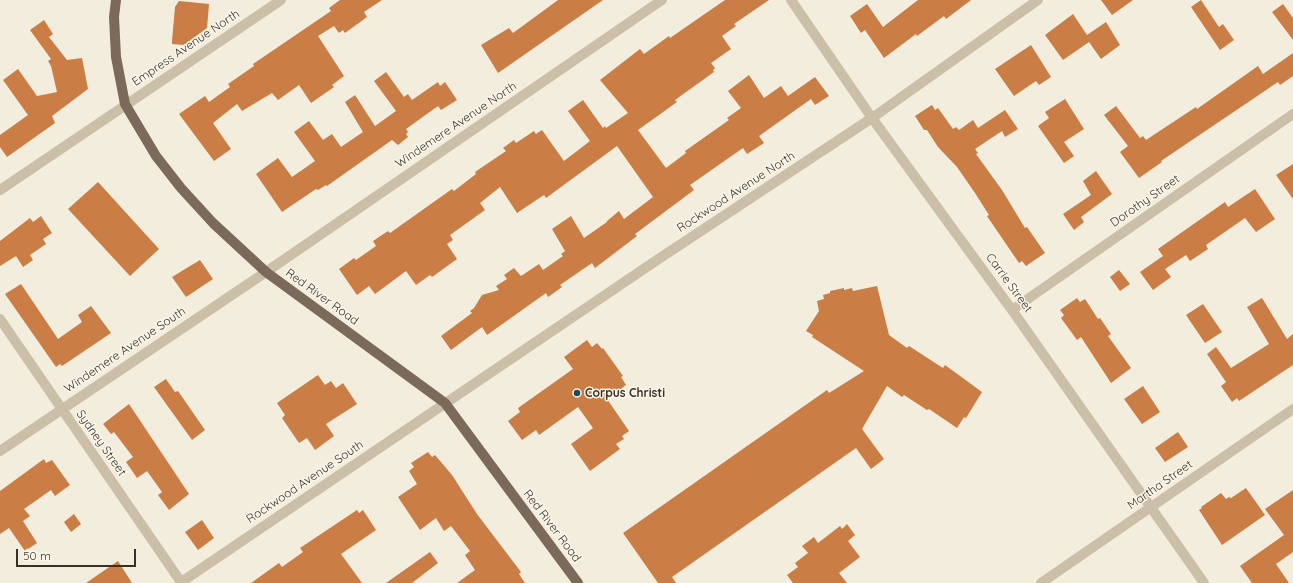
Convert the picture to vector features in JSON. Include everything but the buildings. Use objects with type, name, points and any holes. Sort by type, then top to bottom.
[{"type":"main road","name":"Red River Road","points":[[116,0],[114,17],[116,58],[125,104],[156,156],[181,188],[213,223],[266,272],[445,403],[578,583]]},
{"type":"street","name":"Empress Avenue North","points":[[0,190],[125,104],[281,0]]},
{"type":"street","name":"Windemere Avenue North","points":[[266,272],[662,0]]},
{"type":"street","name":"Carrie Street","points":[[791,0],[872,118],[1012,310],[1204,583]]},
{"type":"street","name":"Rockwood Avenue North","points":[[445,403],[657,260],[872,118],[1038,0]]},
{"type":"street","name":"Dorothy Street","points":[[1012,310],[1293,114]]},
{"type":"street","name":"Windemere Avenue South","points":[[0,451],[266,272]]},
{"type":"street","name":"Sydney Street","points":[[0,319],[181,583]]},
{"type":"street","name":"Rockwood Avenue South","points":[[181,583],[445,403]]},
{"type":"street","name":"Martha Street","points":[[1041,583],[1293,409]]},
{"type":"place","name":"Corpus Christi","points":[[577,393]]}]
